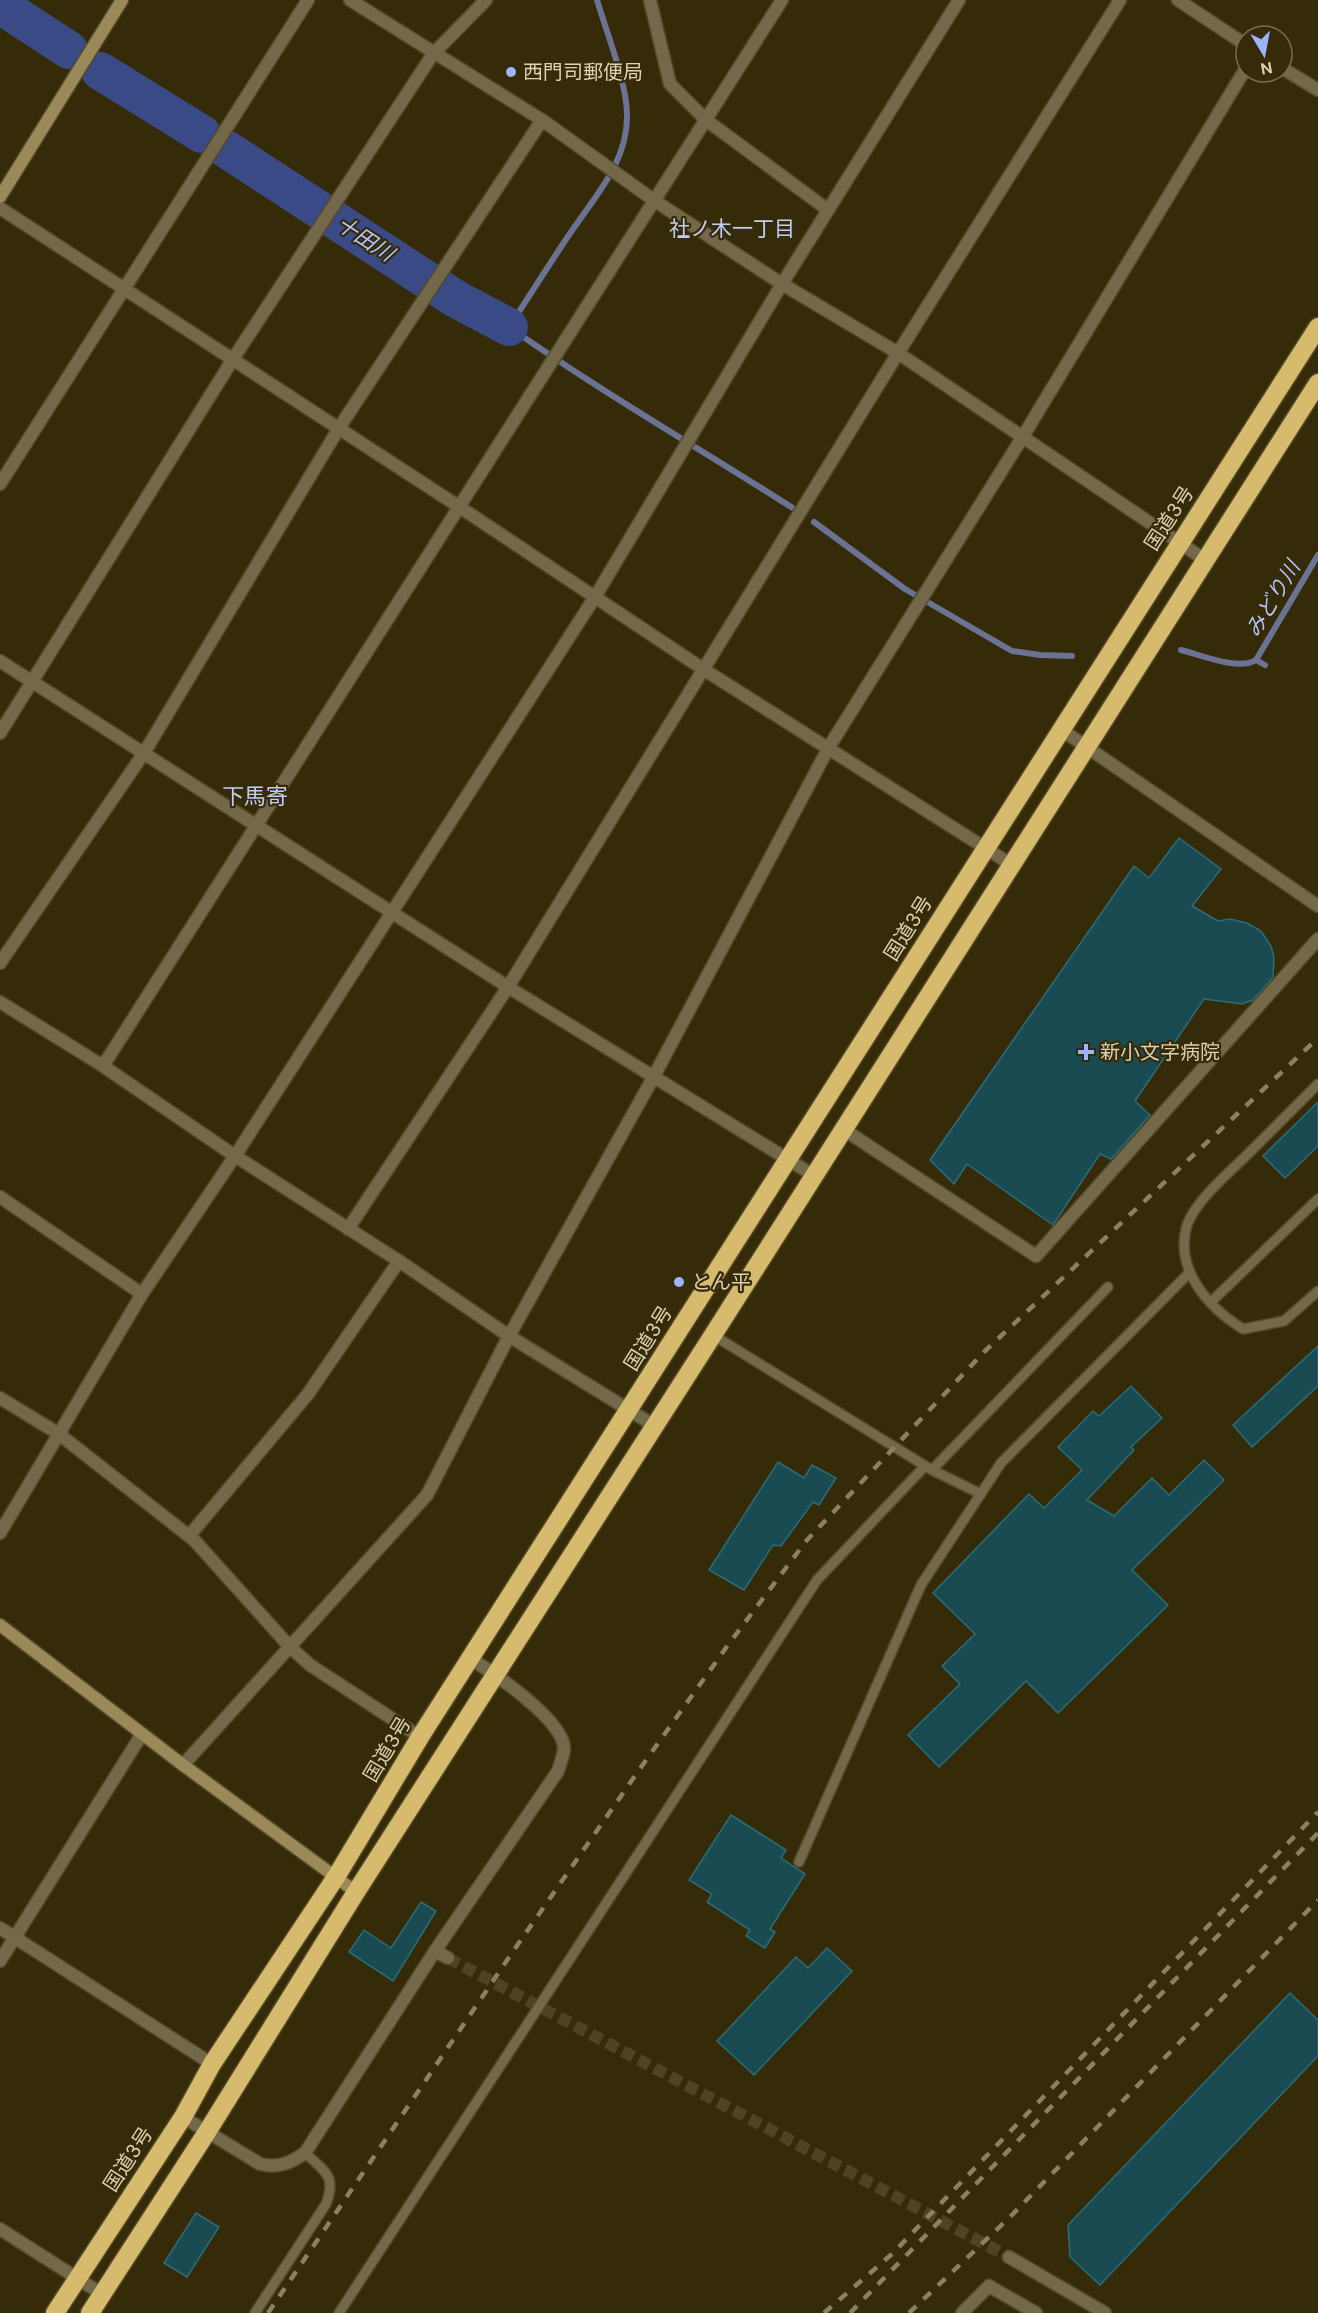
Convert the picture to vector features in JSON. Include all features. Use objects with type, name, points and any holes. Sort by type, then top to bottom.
[{"type":"highway","name":"国道3号","points":[[54,2313],[183,2117],[212,2064],[336,1877],[420,1737],[1318,327]]},
{"type":"highway","points":[[90,2313],[1318,383]]},
{"type":"street","points":[[0,197],[122,0]]},
{"type":"street","points":[[0,484],[308,0]]},
{"type":"street","points":[[350,0],[542,120],[655,201],[782,284],[898,353],[1205,560]]},
{"type":"street","points":[[0,733],[233,359],[434,54],[486,0]]},
{"type":"street","points":[[650,0],[670,84],[706,120],[828,210]]},
{"type":"street","points":[[103,1066],[782,0]]},
{"type":"street","points":[[0,1533],[142,1294],[235,1156],[391,911],[596,597],[782,284],[959,0]]},
{"type":"street","points":[[348,1229],[508,987],[898,353],[1120,0]]},
{"type":"street","points":[[1178,0],[1234,37]]},
{"type":"street","points":[[1294,75],[1318,90]]},
{"type":"street","points":[[183,1765],[427,1495],[509,1336],[653,1078],[829,747],[1022,438],[1236,84]]},
{"type":"street","points":[[0,963],[144,753],[339,428],[542,120]]},
{"type":"street","points":[[0,208],[458,506],[703,669],[1012,865]]},
{"type":"street","points":[[0,661],[508,987],[813,1175]]},
{"type":"street","points":[[1062,730],[1318,906]]},
{"type":"street","points":[[843,1129],[1036,1256],[1318,939]]},
{"type":"street","points":[[0,1002],[103,1066],[235,1156],[509,1336],[655,1426]]},
{"type":"street","points":[[0,1197],[142,1294]]},
{"type":"street","points":[[189,1536],[308,1394],[399,1262]]},
{"type":"street","points":[[0,1398],[59,1434],[189,1536],[290,1647],[310,1665],[420,1737]]},
{"type":"street","points":[[0,1625],[183,1765],[356,1892]]},
{"type":"street","points":[[183,2117],[260,2164],[273,2167],[285,2165],[305,2153],[435,1951],[558,1771],[564,1747],[552,1722],[496,1675],[471,1659]]},
{"type":"street","points":[[0,1961],[142,1734]]},
{"type":"street","points":[[0,1928],[212,2064]]},
{"type":"street","points":[[435,1951],[448,1958]]},
{"type":"street","points":[[0,2229],[102,2294]]},
{"type":"street","points":[[1009,2257],[1105,2313]]},
{"type":"street","points":[[962,2313],[989,2286],[1036,2313]]},
{"type":"lane","points":[[1318,1084],[1205,1197],[1187,1227],[1184,1253],[1193,1282],[1225,1318],[1243,1329],[1284,1321],[1318,1291]]},
{"type":"lane","points":[[1211,1302],[1318,1199]]},
{"type":"lane","points":[[799,1862],[921,1585],[1001,1463],[1190,1272]]},
{"type":"lane","points":[[339,2313],[817,1580],[1108,1287]]},
{"type":"lane","points":[[713,1335],[929,1468],[981,1494]]},
{"type":"lane","points":[[255,2313],[326,2204],[332,2190],[328,2175],[305,2153]]},
{"type":"building","name":"新小文字病院","points":[[1179,838],[1221,869],[1192,906],[1218,921],[1230,919],[1247,923],[1261,931],[1271,946],[1274,957],[1271,980],[1253,1000],[1242,1004],[1204,999],[1135,1101],[1150,1115],[1111,1159],[1100,1154],[1053,1225],[967,1164],[954,1184],[930,1160],[1134,866],[1149,878]]},
{"type":"building","points":[[1318,1102],[1318,1146],[1285,1178],[1263,1156]]},
{"type":"building","points":[[1318,1346],[1318,1386],[1252,1447],[1233,1425]]},
{"type":"building","points":[[1131,1386],[1162,1418],[1131,1447],[1134,1450],[1087,1500],[1114,1516],[1152,1478],[1169,1495],[1204,1460],[1224,1480],[1132,1570],[1168,1605],[1058,1713],[1026,1681],[939,1767],[908,1735],[960,1684],[942,1666],[975,1634],[933,1593],[1029,1494],[1044,1508],[1082,1470],[1058,1447],[1093,1411],[1099,1416]]},
{"type":"building","points":[[778,1462],[804,1478],[812,1465],[836,1478],[819,1505],[813,1502],[781,1546],[773,1545],[744,1590],[709,1570]]},
{"type":"building","points":[[731,1815],[786,1850],[781,1858],[805,1874],[770,1929],[775,1932],[765,1948],[746,1936],[750,1930],[707,1902],[712,1894],[689,1880]]},
{"type":"building","points":[[421,1902],[436,1911],[393,1981],[349,1952],[364,1930],[391,1948]]},
{"type":"building","points":[[827,1948],[852,1971],[754,2075],[717,2041],[796,1957],[808,1968]]},
{"type":"building","points":[[1290,1993],[1318,2020],[1318,2056],[1100,2285],[1070,2257],[1068,2225]]},
{"type":"building","points":[[196,2213],[219,2227],[187,2277],[164,2263]]},
{"type":"waterway","points":[[597,0],[624,88],[627,115],[622,147],[609,177],[509,327],[616,398],[799,512]]},
{"type":"waterway","name":"十田川","points":[[0,5],[69,50]]},
{"type":"waterway","name":"十田川","points":[[100,71],[202,134]]},
{"type":"waterway","name":"十田川","points":[[223,147],[456,299],[509,327]]},
{"type":"waterway","points":[[814,522],[905,589],[1012,651],[1072,656]]},
{"type":"waterway","name":"みどり川","points":[[1256,660],[1318,555]]},
{"type":"waterway","points":[[1181,650],[1230,663],[1249,663],[1256,660]]},
{"type":"waterway","points":[[1256,660],[1265,665]]},
{"type":"tunnel","points":[[448,1958],[1009,2257]]},
{"type":"railway","points":[[268,2313],[639,1770],[728,1645],[807,1540],[985,1351],[1318,1038]]},
{"type":"railway","points":[[824,2313],[892,2254],[1318,1812]]},
{"type":"railway","points":[[850,2313],[1318,1833]]},
{"type":"railway","points":[[909,2313],[1009,2218],[1318,1900]]},
{"type":"place","name":"西門司郵便局","points":[[511,72]]},
{"type":"place","name":"新小文字病院","points":[[1086,1052]]},
{"type":"place","name":"とん平","points":[[679,1282]]},
{"type":"district","name":"社ノ木一丁目","points":[[732,229]]},
{"type":"district","name":"下馬寄","points":[[255,796]]}]
